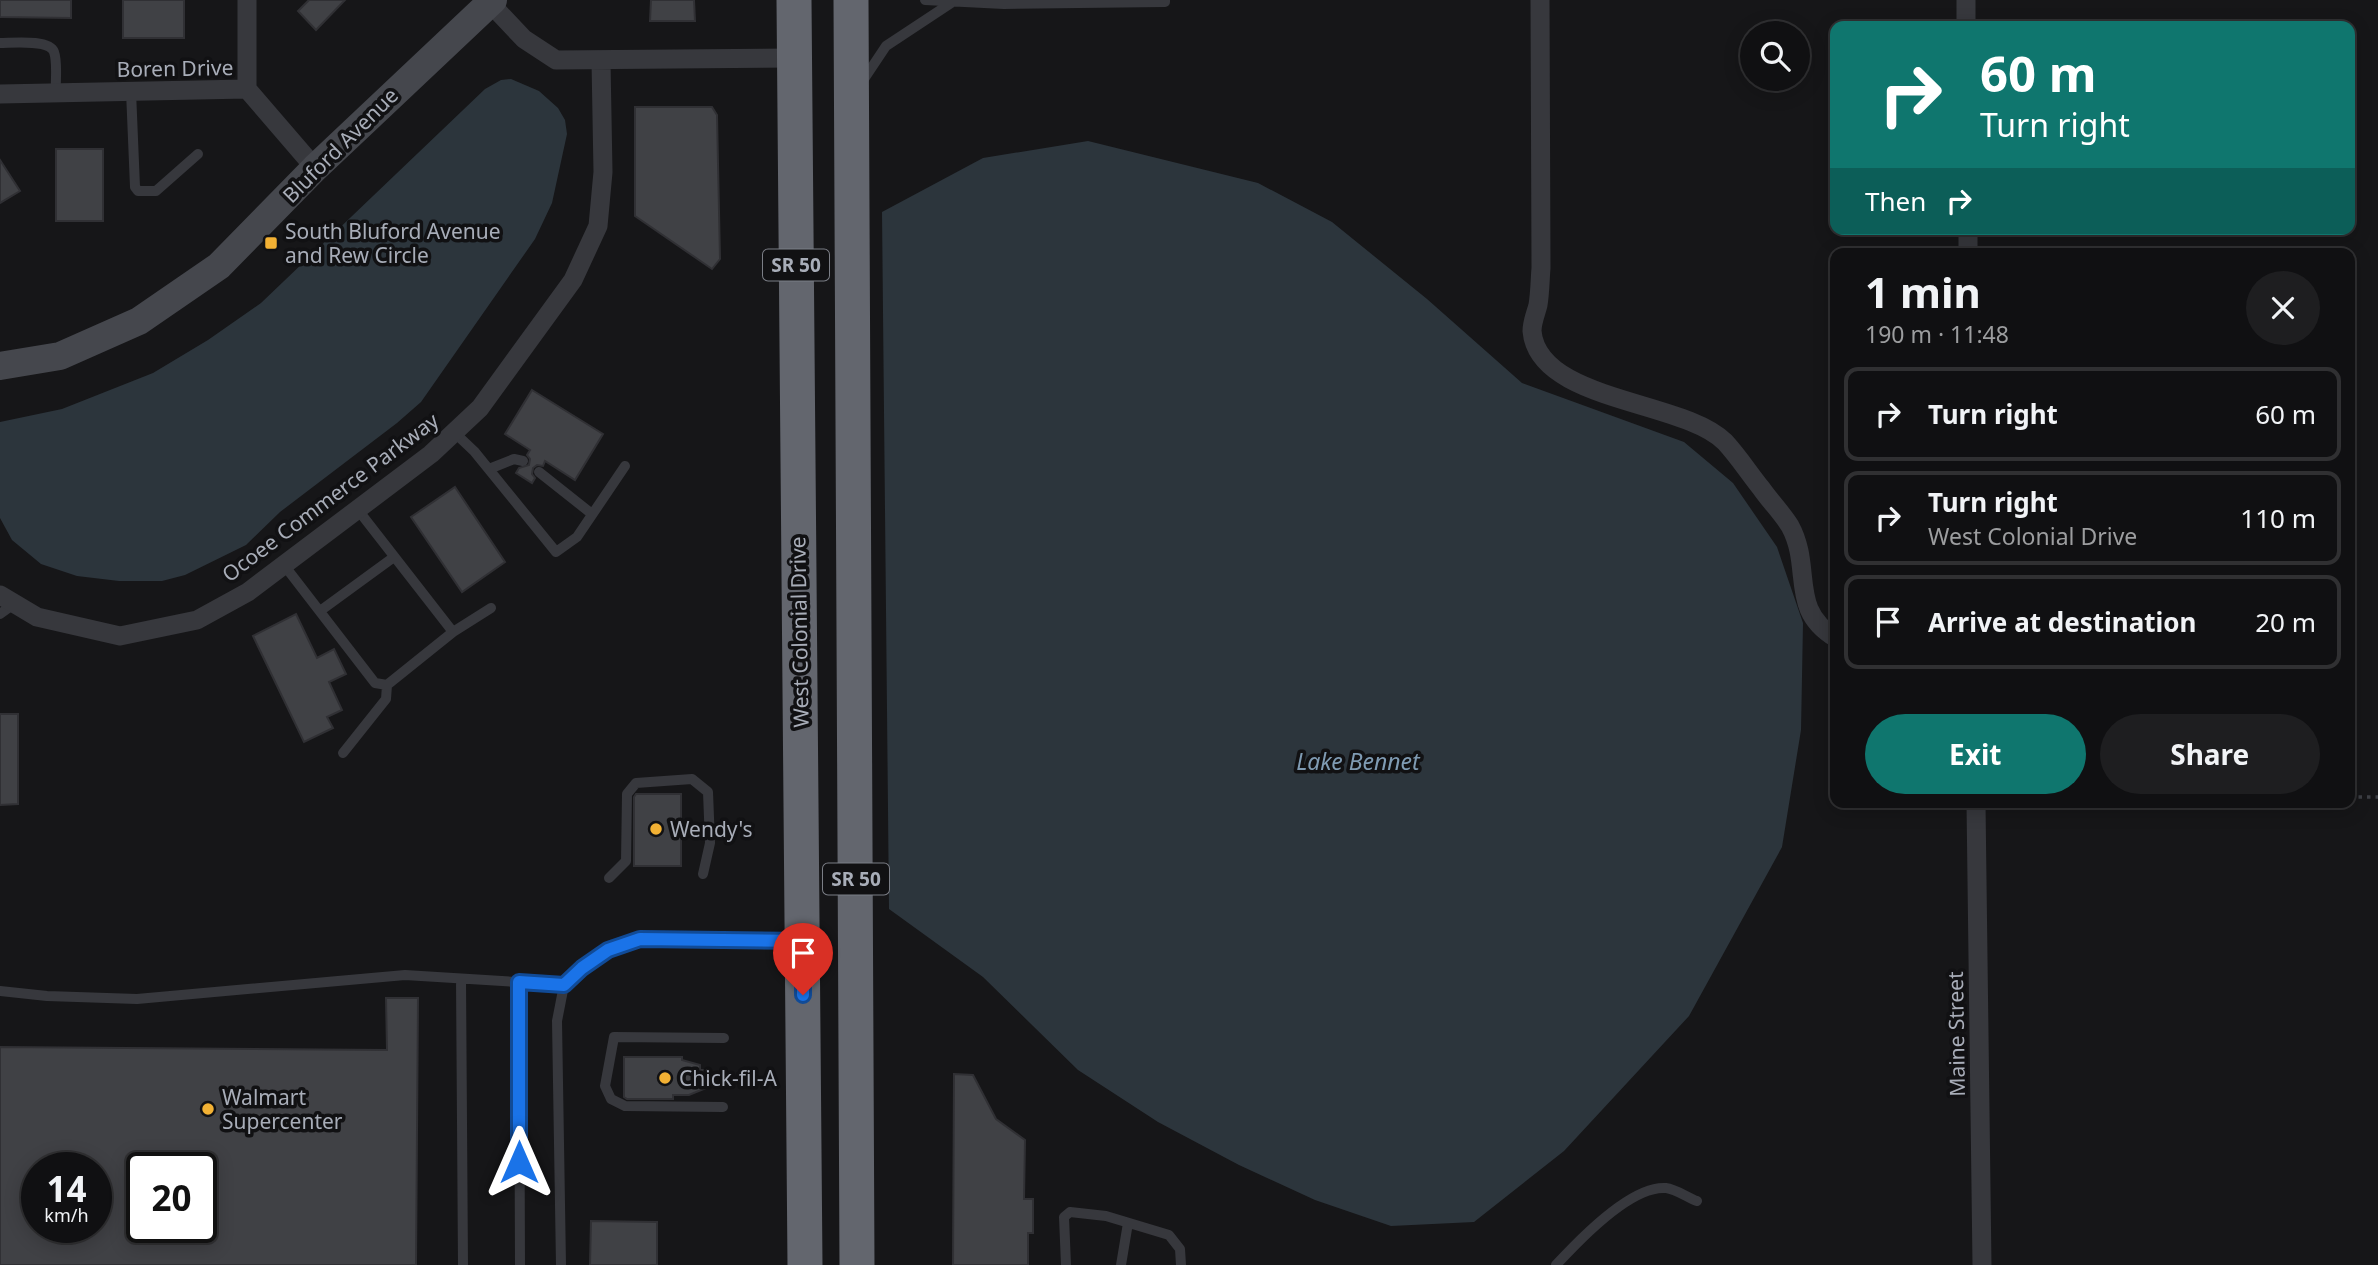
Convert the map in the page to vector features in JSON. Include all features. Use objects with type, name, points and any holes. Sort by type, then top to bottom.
[{"type":"highway","name":"West Colonial Drive","points":[[794,0],[805,1265]]},
{"type":"highway","name":"SR 50","points":[[851,0],[857,1265]]},
{"type":"highway","points":[[803,941],[825,961],[857,1010]]},
{"type":"street","points":[[247,0],[247,89]]},
{"type":"street","points":[[1540,0],[1541,268],[1538,305],[1532,329],[1537,351],[1553,367],[1584,386],[1601,394],[1702,424],[1725,442],[1790,527],[1800,553],[1807,608],[1820,629],[1830,635]]},
{"type":"street","points":[[1965,0],[1966,21]]},
{"type":"street","points":[[490,1],[524,39],[556,60],[794,58]]},
{"type":"street","name":"Bluford Avenue","points":[[0,366],[60,356],[139,321],[219,267],[315,169],[490,1]]},
{"type":"street","name":"Ocoee Commerce Parkway","points":[[5,604],[37,617],[120,636],[197,620],[248,592],[431,454],[480,408],[572,279],[598,226],[603,172],[601,61]]},
{"type":"street","name":"Boren Drive","points":[[0,94],[247,89],[315,169]]},
{"type":"street","name":"Maine Street","points":[[1976,808],[1982,1265]]},
{"type":"lane","points":[[925,0],[951,3],[1165,0]]},
{"type":"lane","points":[[852,119],[859,88],[886,46],[951,3]]},
{"type":"lane","points":[[0,43],[42,43],[50,46],[55,53],[55,93]]},
{"type":"lane","points":[[131,91],[135,187],[138,191],[156,191],[198,154]]},
{"type":"lane","points":[[454,432],[474,451],[556,552],[577,537],[625,466]]},
{"type":"lane","points":[[489,469],[514,459],[523,461]]},
{"type":"lane","points":[[539,472],[593,514]]},
{"type":"lane","points":[[358,509],[453,632]]},
{"type":"lane","points":[[320,611],[394,557]]},
{"type":"lane","points":[[284,565],[375,683],[387,685]]},
{"type":"lane","points":[[343,753],[386,699],[387,685],[453,632],[491,608]]},
{"type":"lane","points":[[609,878],[626,861],[627,794],[636,783],[692,779],[708,792],[710,843],[703,874]]},
{"type":"lane","points":[[561,1265],[557,1021],[564,985],[608,950],[640,939],[803,941]]},
{"type":"lane","points":[[0,991],[47,996],[137,999],[405,975],[564,985]]},
{"type":"lane","points":[[461,979],[463,1265]]},
{"type":"lane","points":[[519,982],[520,1265]]},
{"type":"lane","points":[[723,1107],[625,1106],[611,1099],[605,1086],[614,1037],[724,1038]]},
{"type":"lane","points":[[1556,1265],[1589,1229],[1641,1193],[1667,1188],[1697,1201]]},
{"type":"lane","points":[[1066,1265],[1066,1213],[1106,1216],[1169,1235],[1180,1249],[1181,1265]]},
{"type":"lane","points":[[1121,1265],[1128,1223]]},
{"type":"path","points":[[2355,797],[2378,797]]},
{"type":"water","points":[[511,79],[539,91],[558,108],[565,120],[567,134],[552,203],[535,239],[421,402],[280,512],[246,545],[185,575],[162,581],[119,581],[77,576],[41,564],[12,540],[0,518],[0,422],[62,409],[153,373],[208,340],[261,303],[485,89],[501,80]]},
{"type":"water","name":"Lake Bennet","points":[[1088,141],[1258,183],[1332,222],[1427,299],[1522,383],[1684,442],[1733,483],[1777,547],[1803,623],[1801,730],[1782,847],[1689,1016],[1564,1151],[1474,1222],[1391,1226],[1315,1200],[1239,1165],[1158,1122],[1078,1070],[983,977],[889,909],[882,212],[983,158]]},
{"type":"building","points":[[0,0],[71,0],[71,18],[0,17]]},
{"type":"building","points":[[123,0],[184,0],[184,38],[123,38]]},
{"type":"building","points":[[309,0],[345,0],[316,30],[298,11]]},
{"type":"building","points":[[651,0],[694,0],[695,21],[650,21]]},
{"type":"building","points":[[635,107],[712,107],[717,115],[720,259],[712,269],[635,216]]},
{"type":"building","points":[[56,149],[103,149],[103,221],[56,221]]},
{"type":"building","points":[[0,160],[20,191],[0,203]]},
{"type":"building","points":[[532,390],[603,434],[575,480],[545,461],[543,466],[537,465],[533,468],[532,474],[535,478],[532,483],[516,473],[519,468],[529,465],[530,459],[527,455],[530,450],[505,434]]},
{"type":"building","points":[[455,487],[505,562],[462,592],[411,517]]},
{"type":"building","points":[[296,614],[317,658],[334,649],[346,674],[329,682],[342,710],[327,717],[333,728],[304,742],[253,636]]},
{"type":"building","points":[[0,714],[18,714],[18,804],[0,805]]},
{"type":"building","points":[[636,794],[681,794],[681,866],[634,866]]},
{"type":"building","name":"Walmart Supercenter","points":[[386,998],[418,998],[416,1265],[0,1265],[0,1047],[387,1050]]},
{"type":"building","points":[[624,1057],[682,1057],[682,1060],[700,1065],[700,1070],[706,1070],[706,1088],[689,1095],[673,1095],[673,1099],[627,1099],[624,1097]]},
{"type":"building","points":[[954,1074],[973,1075],[996,1119],[1025,1140],[1024,1199],[1033,1199],[1033,1233],[1028,1233],[1028,1265],[953,1265]]},
{"type":"building","points":[[591,1221],[657,1222],[657,1265],[590,1265]]},
{"type":"place","name":"South Bluford Avenue and Rew Circle","points":[[271,243]]},
{"type":"place","name":"Wendy's","points":[[656,829]]},
{"type":"place","name":"Chick-fil-A","points":[[665,1078]]},
{"type":"place","name":"Walmart Supercenter","points":[[208,1109]]},
{"type":"route","points":[[519,1162],[519,982],[564,985],[608,950],[640,939],[803,941],[803,995]]}]
